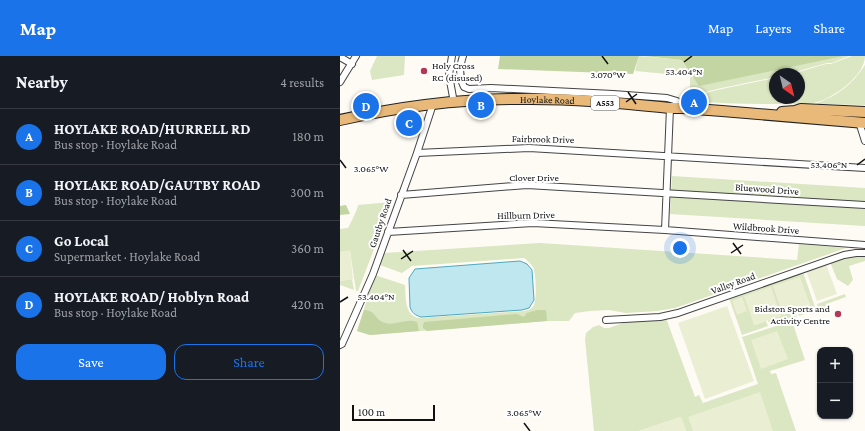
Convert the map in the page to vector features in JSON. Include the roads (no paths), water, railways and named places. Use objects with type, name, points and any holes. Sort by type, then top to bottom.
[{"type":"main road","name":"Hoylake Road","points":[[340,120],[375,112],[433,104],[519,99],[674,104],[682,108],[862,122]]},
{"type":"main road","name":"Hoylake Road","points":[[756,113],[795,111],[801,109],[865,112]]},
{"type":"street","points":[[340,82],[356,56]]},
{"type":"street","points":[[452,56],[448,75],[454,103]]},
{"type":"street","name":"Hoylake Road","points":[[463,56],[461,62],[460,79],[464,87],[469,89],[490,88],[613,94],[667,98],[674,104]]},
{"type":"street","points":[[340,57],[352,64]]},
{"type":"street","name":"Gautby Road","points":[[340,345],[342,344],[370,281],[417,153],[433,104]]},
{"type":"street","points":[[665,230],[668,155],[674,104]]},
{"type":"street","points":[[862,122],[865,142]]},
{"type":"street","name":"Fairbrook Drive","points":[[417,153],[529,148],[668,155],[865,168]]},
{"type":"street","name":"Clover Drive","points":[[401,195],[527,185],[667,193]]},
{"type":"street","name":"Bluewood Drive","points":[[667,193],[865,205]]},
{"type":"street","name":"Hillburn Drive","points":[[388,232],[533,223],[665,230]]},
{"type":"street","name":"Wildbrook Drive","points":[[665,230],[865,244]]},
{"type":"street","name":"Valley Road","points":[[606,320],[660,317],[678,313],[844,255],[865,253]]},
{"type":"water","points":[[520,261],[527,264],[532,270],[534,300],[529,308],[522,310],[421,317],[414,314],[410,307],[409,278],[415,269]]},
{"type":"place","name":"Holy Cross RC (disused)","points":[[424,71]]},
{"type":"place","name":"HOYLAKE ROAD/HURRELL RD","points":[[694,102]]},
{"type":"place","name":"HOYLAKE ROAD/GAUTBY ROAD","points":[[481,105]]},
{"type":"place","name":"HOYLAKE ROAD/ Hoblyn Road","points":[[366,106]]},
{"type":"place","name":"Go Local","points":[[409,123]]},
{"type":"place","name":"Bidston Sports and Activity Centre","points":[[838,314]]}]
